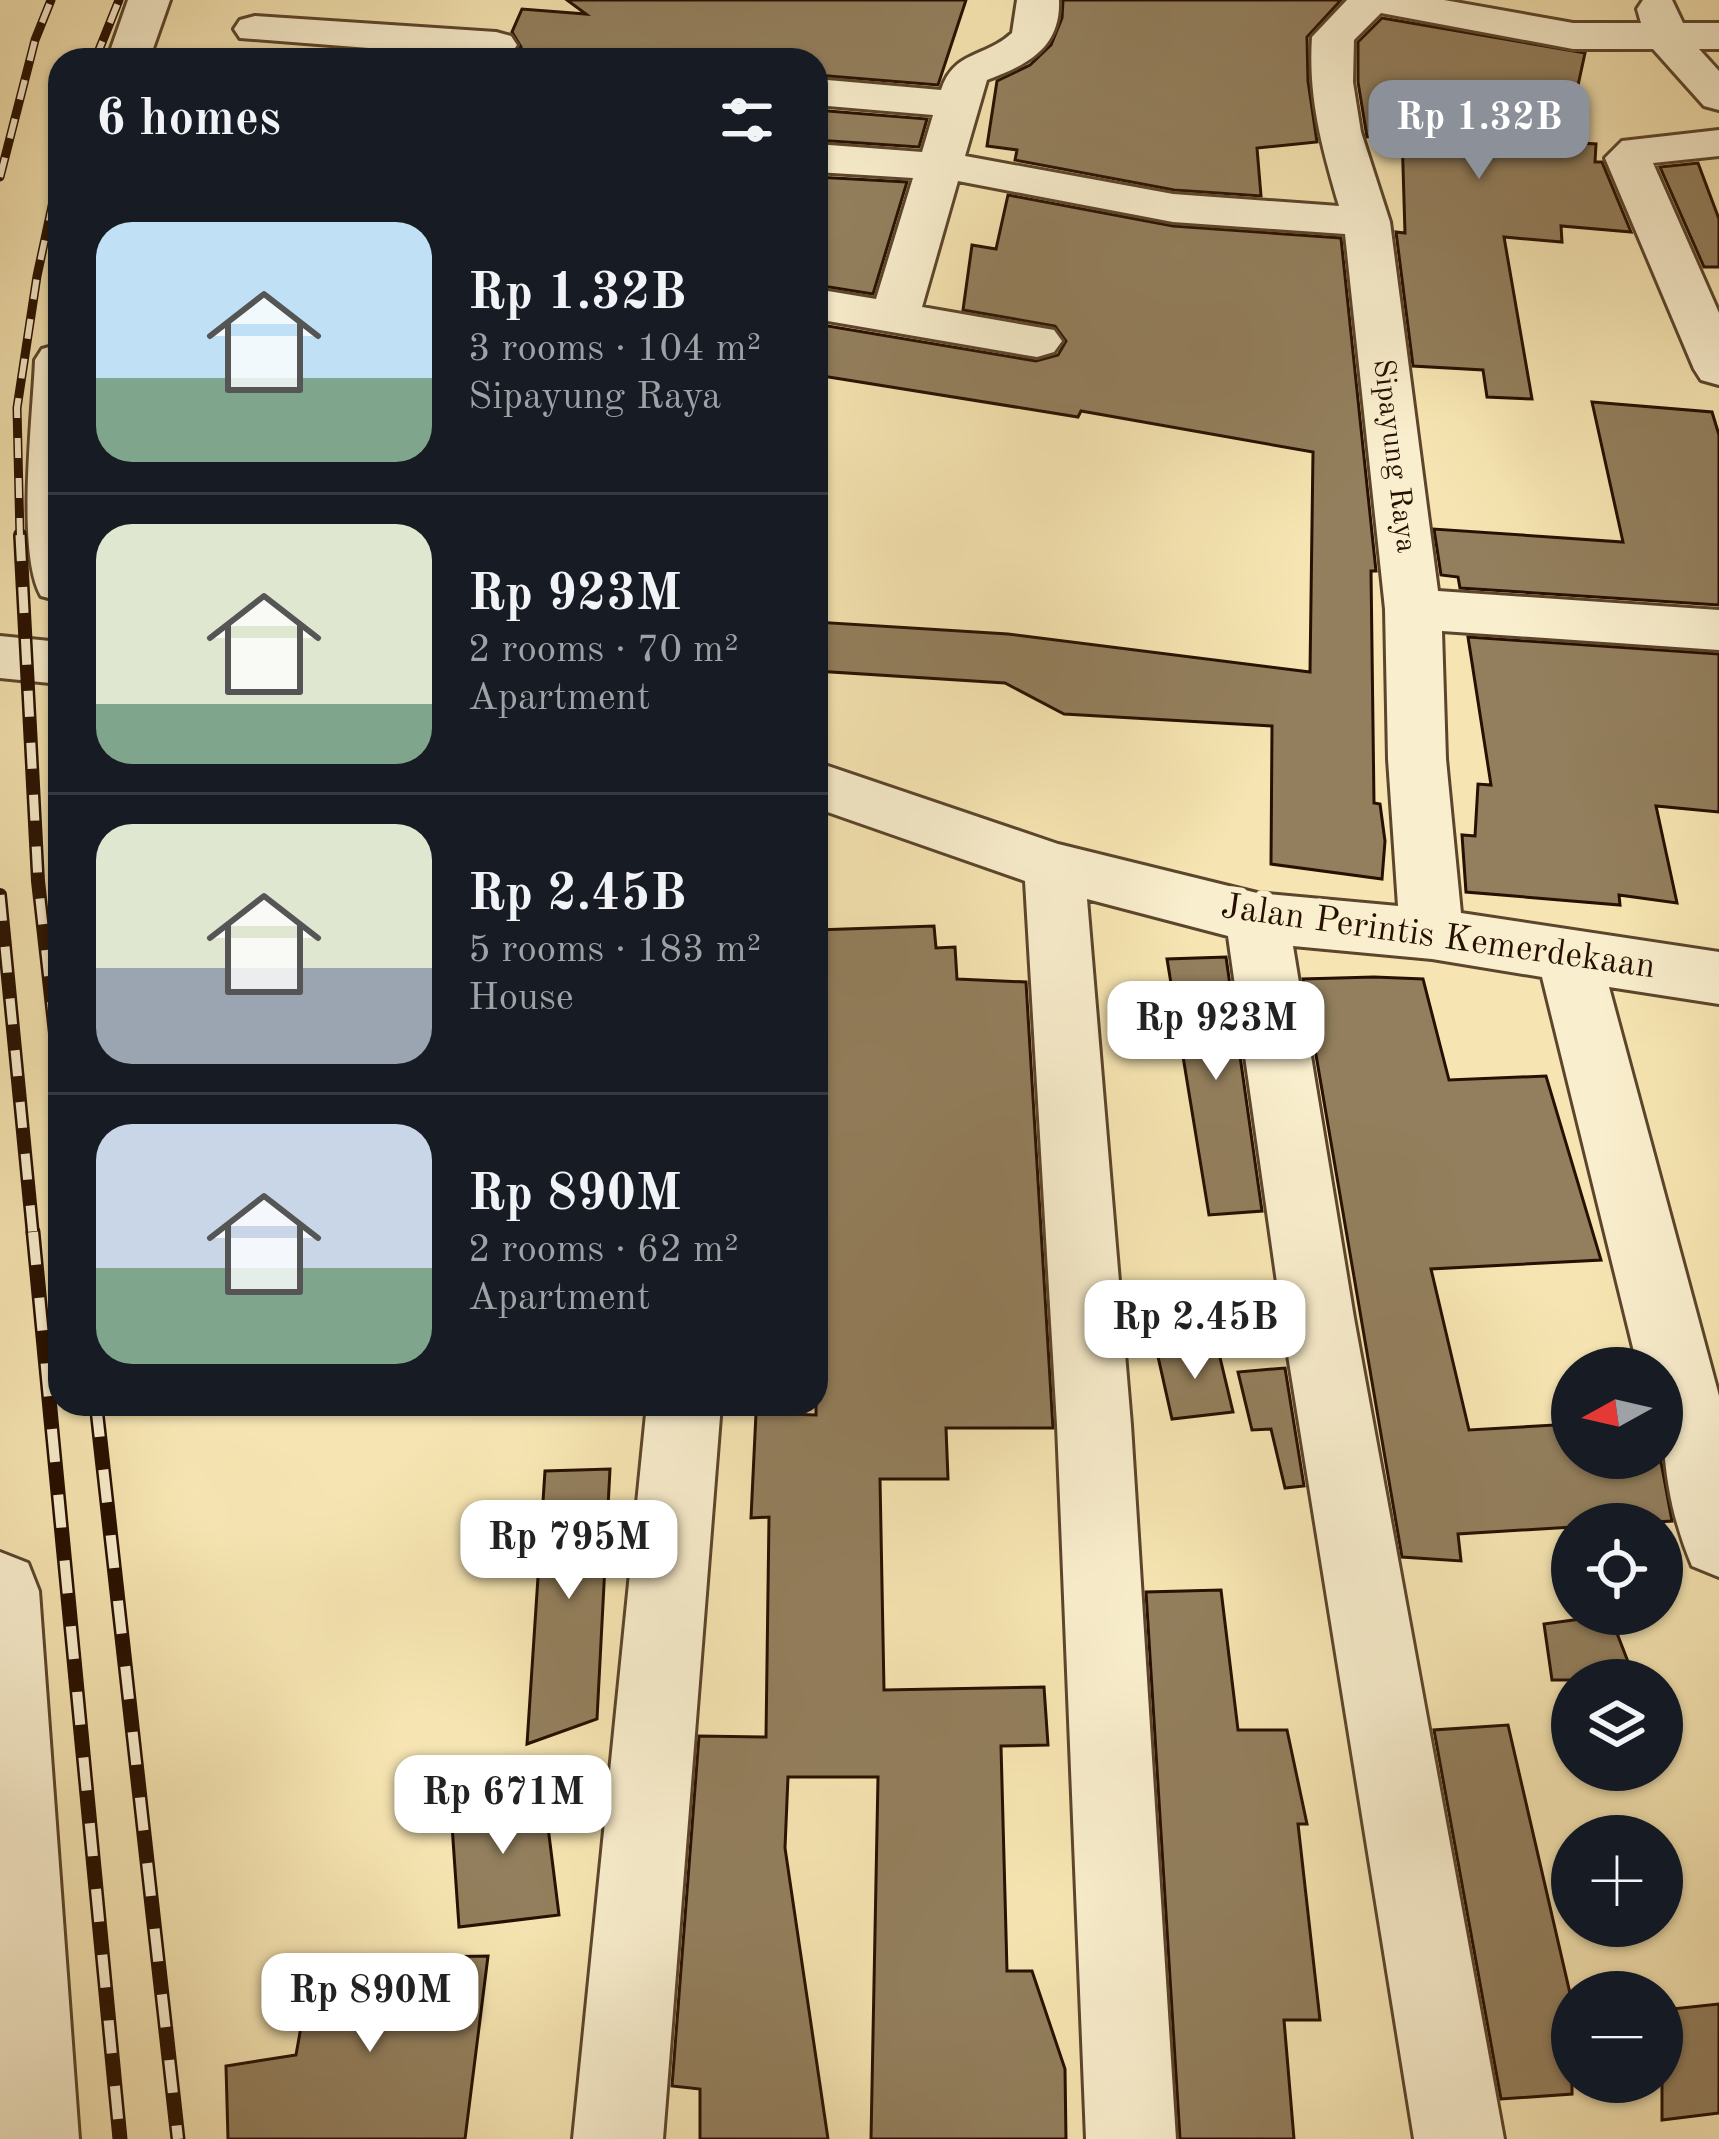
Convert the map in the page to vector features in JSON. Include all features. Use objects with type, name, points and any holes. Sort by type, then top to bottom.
[{"type":"street","points":[[132,48],[148,0]]},
{"type":"street","points":[[495,48],[511,0]]},
{"type":"street","points":[[896,317],[955,104],[971,71],[1033,39],[1041,24],[1038,0]]},
{"type":"street","points":[[1373,0],[1573,36],[1661,19],[1719,36]]},
{"type":"street","name":"Sipayung Raya","points":[[1373,0],[1343,24],[1330,52],[1339,132],[1367,222],[1413,609],[1417,759],[1432,934]]},
{"type":"street","points":[[1661,19],[1719,97]]},
{"type":"street","points":[[255,29],[443,48]]},
{"type":"street","points":[[828,93],[955,104]]},
{"type":"street","points":[[1719,143],[1638,151],[1628,158],[1696,273],[1700,316],[1719,369]]},
{"type":"street","points":[[828,159],[939,167],[1173,208],[1367,222]]},
{"type":"street","points":[[828,306],[1037,341]]},
{"type":"street","points":[[1413,609],[1719,630]]},
{"type":"street","points":[[0,657],[48,662]]},
{"type":"street","name":"Jalan Perintis Kemerdekaan","points":[[828,789],[1055,867],[1257,919],[1432,934],[1719,978]]},
{"type":"street","points":[[1055,867],[1059,980],[1094,1426],[1131,2139]]},
{"type":"street","points":[[1257,919],[1318,1318],[1459,2139]]},
{"type":"street","points":[[1569,957],[1719,1539]]},
{"type":"street","points":[[618,2139],[684,1416]]},
{"type":"street","points":[[0,1591],[34,2139]]},
{"type":"building","points":[[567,0],[966,0],[938,85],[828,76],[828,48],[520,48],[512,32],[522,9],[586,14]]},
{"type":"building","points":[[1063,0],[1341,0],[1307,37],[1317,142],[1257,148],[1261,196],[1174,190],[1015,160],[1017,150],[987,146],[997,81],[1030,65],[1051,45],[1062,18]]},
{"type":"building","points":[[1382,18],[1585,53],[1569,127],[1581,129],[1581,143],[1596,144],[1595,162],[1602,162],[1631,232],[1561,226],[1562,242],[1504,237],[1532,399],[1487,397],[1483,370],[1413,366],[1396,232],[1405,233],[1402,134],[1367,137],[1358,82],[1358,42]]},
{"type":"building","points":[[828,111],[927,119],[919,147],[828,141]]},
{"type":"building","points":[[1698,163],[1719,219],[1719,267],[1704,267],[1660,167]]},
{"type":"building","points":[[828,178],[907,182],[873,294],[828,287]]},
{"type":"building","points":[[1008,195],[1173,226],[1341,238],[1376,571],[1371,571],[1374,803],[1380,804],[1385,841],[1382,879],[1271,864],[1272,726],[1064,714],[1005,683],[828,672],[828,623],[1008,634],[1310,672],[1313,452],[1081,411],[1078,417],[828,377],[828,326],[1036,361],[1058,355],[1066,341],[1055,326],[963,310],[972,245],[996,249]]},
{"type":"building","points":[[1592,402],[1712,412],[1719,435],[1719,605],[1460,588],[1458,577],[1441,575],[1434,529],[1623,542]]},
{"type":"building","points":[[1468,637],[1719,654],[1719,812],[1656,806],[1677,903],[1619,895],[1620,905],[1466,892],[1462,835],[1475,836],[1478,784],[1491,785]]},
{"type":"building","points":[[934,926],[936,948],[955,947],[957,979],[1026,982],[1053,1428],[946,1428],[948,1479],[880,1479],[884,1690],[1044,1687],[1048,1745],[1001,1746],[1007,1971],[1032,1971],[1065,2069],[1066,2139],[871,2139],[878,1777],[788,1777],[785,1848],[828,2139],[700,2139],[700,2089],[672,2086],[699,1736],[766,1737],[769,1517],[751,1518],[756,1416],[828,1416],[828,930]]},
{"type":"building","points":[[1226,957],[1262,1211],[1209,1215],[1167,959]]},
{"type":"building","points":[[1303,979],[1423,979],[1449,1080],[1546,1076],[1601,1260],[1431,1269],[1469,1430],[1551,1425],[1551,1479],[1664,1479],[1669,1503],[1551,1503],[1551,1528],[1458,1534],[1461,1561],[1402,1557]]},
{"type":"building","points":[[1217,1345],[1233,1412],[1172,1419],[1157,1352]]},
{"type":"building","points":[[1285,1368],[1304,1486],[1285,1488],[1271,1429],[1252,1430],[1238,1372]]},
{"type":"building","points":[[610,1469],[597,1719],[527,1744],[545,1471]]},
{"type":"building","points":[[1221,1590],[1238,1730],[1287,1730],[1307,1824],[1298,1824],[1320,2020],[1284,2020],[1294,2139],[1180,2139],[1146,1592]]},
{"type":"building","points":[[1551,1623],[1551,1635],[1618,1635],[1627,1659],[1551,1659],[1551,1673],[1544,1624]]},
{"type":"building","points":[[1508,1725],[1551,1911],[1551,1947],[1559,1947],[1565,1971],[1551,1971],[1551,2095],[1501,2099],[1434,1730]]},
{"type":"building","points":[[543,1787],[559,1915],[459,1927],[450,1796]]},
{"type":"building","points":[[488,1956],[465,2139],[228,2139],[226,2066],[296,2055],[313,1959]]},
{"type":"building","points":[[1719,2004],[1719,2113],[1662,2120],[1662,2103],[1683,2103],[1683,2008]]},
{"type":"railway","points":[[0,177],[35,40],[51,0]]},
{"type":"railway","points":[[100,48],[119,0]]},
{"type":"railway","points":[[20,538],[17,408],[48,225]]},
{"type":"railway","points":[[20,535],[38,881],[48,971]]},
{"type":"railway","points":[[0,895],[33,1235]]},
{"type":"railway","points":[[33,1232],[48,1388]]},
{"type":"railway","points":[[51,1416],[120,2139]]},
{"type":"railway","points":[[97,1416],[178,2139]]}]
